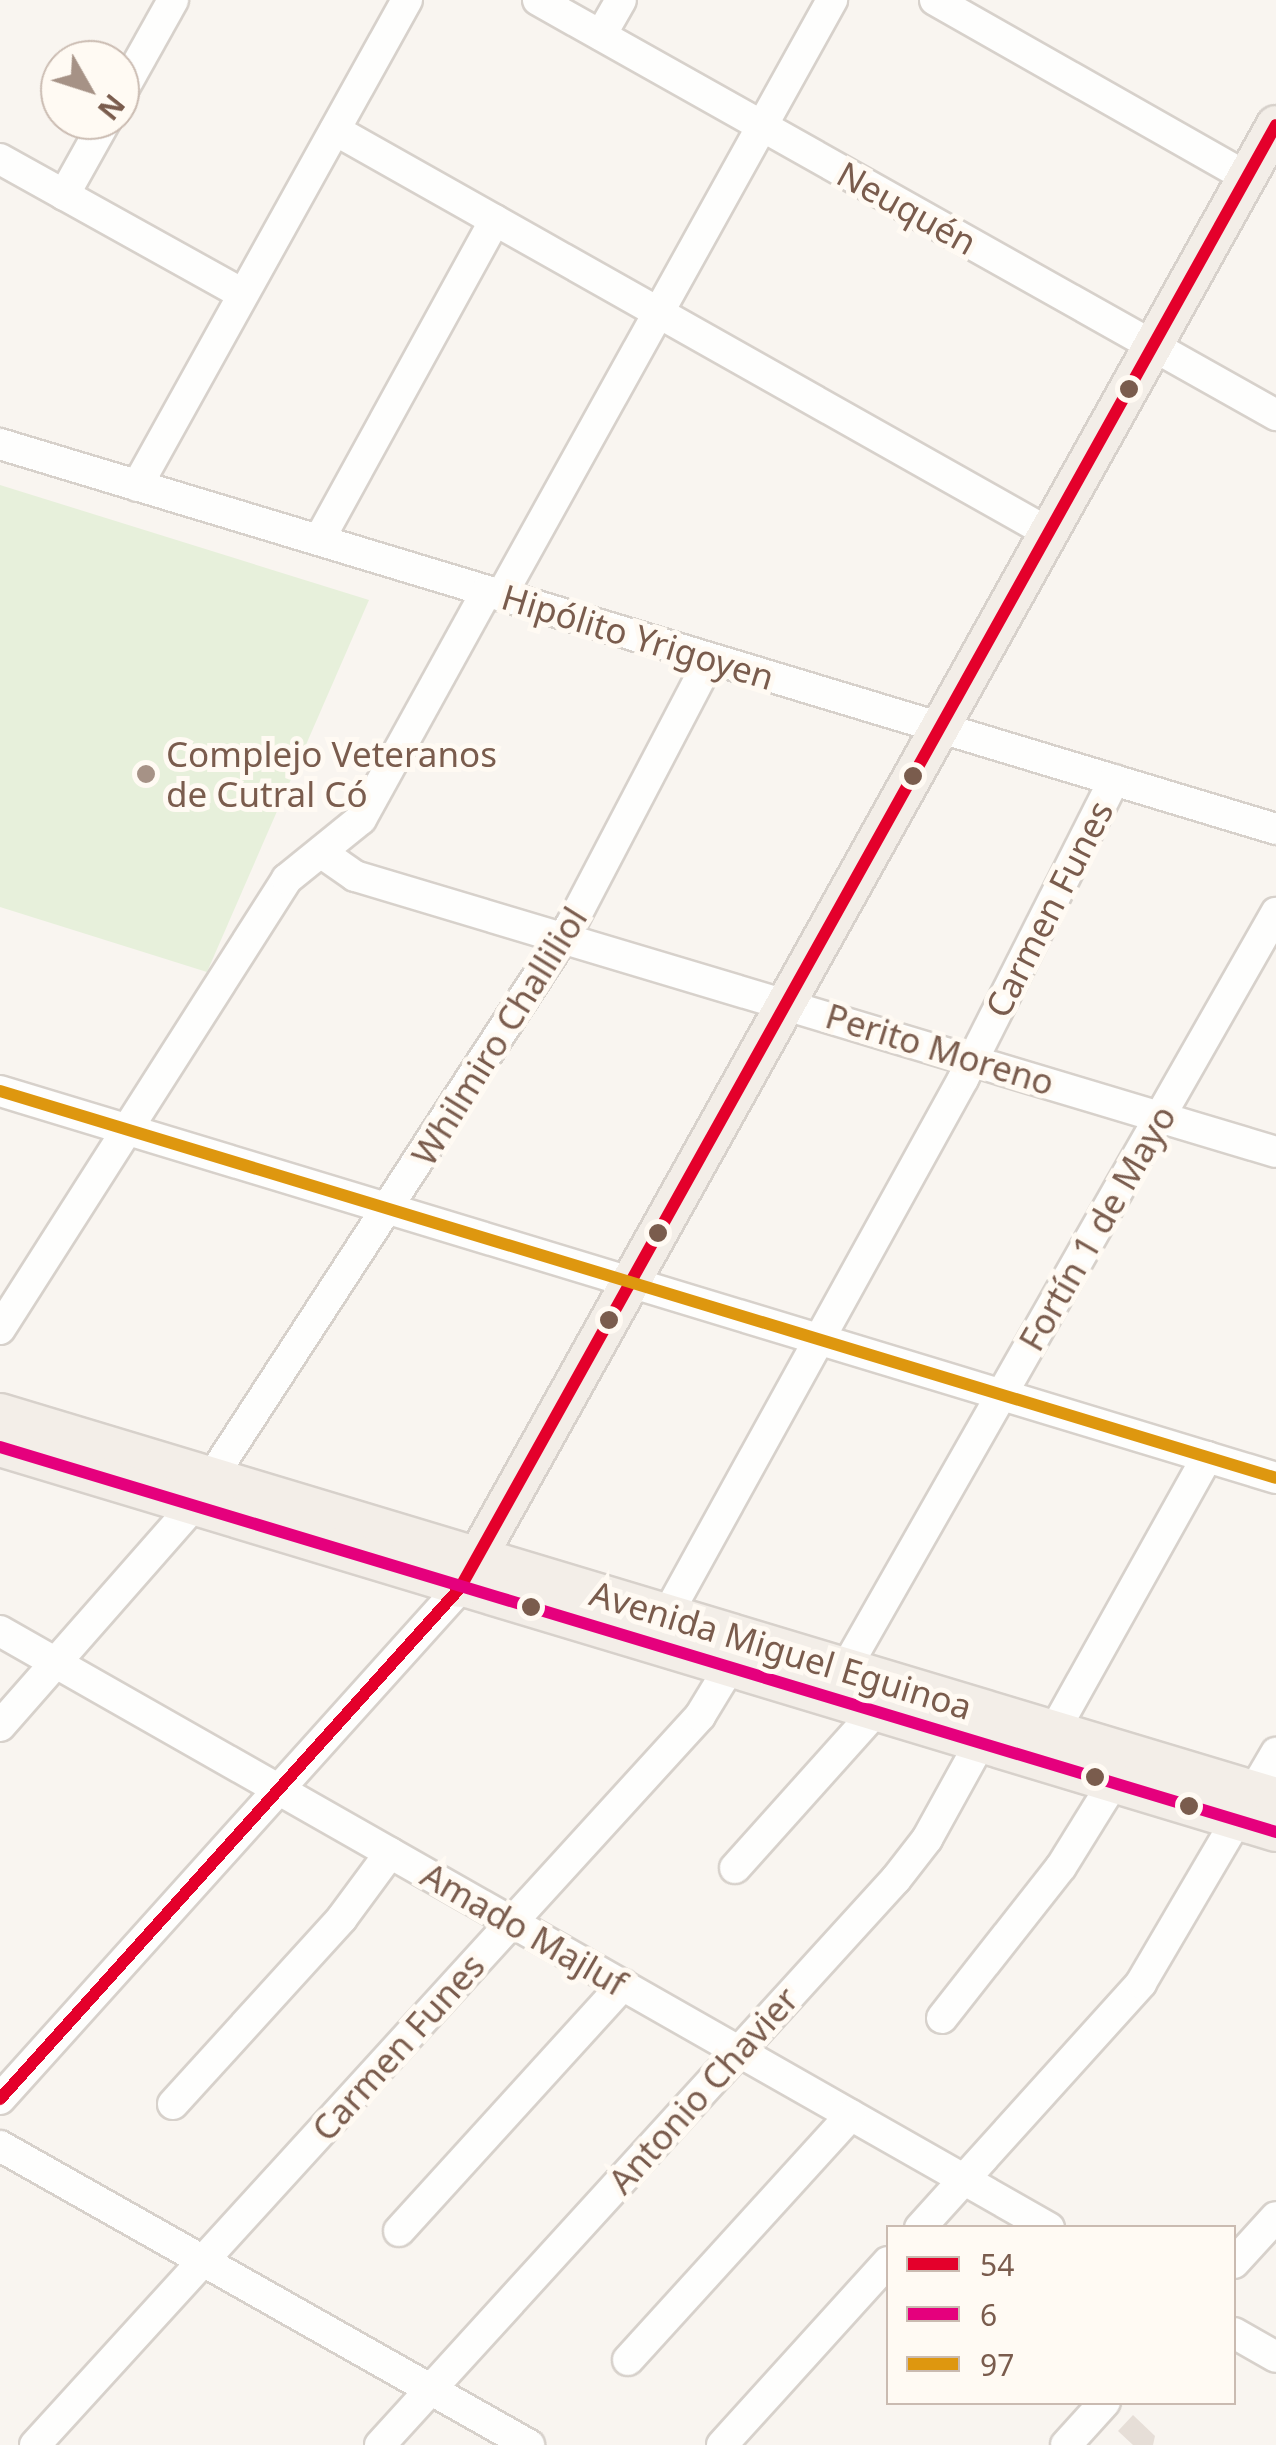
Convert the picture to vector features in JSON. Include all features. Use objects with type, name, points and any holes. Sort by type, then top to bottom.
[{"type":"main road","points":[[468,1573],[1276,125]]},
{"type":"main road","name":"Avenida Miguel Eguinoa","points":[[0,1413],[203,1492],[988,1729],[1112,1783],[1256,1803]]},
{"type":"main road","name":"Avenida Miguel Eguinoa","points":[[0,1447],[203,1492]]},
{"type":"main road","name":"Avenida Miguel Eguinoa","points":[[468,1573],[667,1615],[739,1654]]},
{"type":"main road","name":"Avenida Miguel Eguinoa","points":[[837,1684],[875,1712],[988,1729],[1054,1731],[1256,1803],[1276,1832]]},
{"type":"street","points":[[140,59],[173,0]]},
{"type":"street","points":[[137,486],[407,0]]},
{"type":"street","name":"Neuquén","points":[[538,0],[1276,415]]},
{"type":"street","points":[[602,36],[621,0]]},
{"type":"street","points":[[0,1328],[287,879],[360,818],[658,312],[832,0]]},
{"type":"street","points":[[935,0],[1247,177]]},
{"type":"street","points":[[335,130],[1049,533]]},
{"type":"street","points":[[64,195],[95,140]]},
{"type":"street","points":[[0,159],[243,294]]},
{"type":"street","points":[[320,540],[495,220]]},
{"type":"street","name":"Hipólito Yrigoyen","points":[[0,444],[1276,829]]},
{"type":"street","name":"Whilmiro Challiliol","points":[[0,1726],[203,1492],[390,1209],[562,937],[710,659]]},
{"type":"street","name":"Carmen Funes","points":[[667,1615],[974,1060],[1114,780]]},
{"type":"street","name":"Perito Moreno","points":[[322,853],[355,876],[1276,1152]]},
{"type":"street","name":"Fortín 1 de Mayo","points":[[837,1684],[1276,913]]},
{"type":"street","points":[[0,1091],[1276,1478]]},
{"type":"street","points":[[1054,1731],[1207,1457]]},
{"type":"street","points":[[0,2099],[282,1791],[468,1573]]},
{"type":"street","name":"Amado Majluf","points":[[0,1631],[1043,2225]]},
{"type":"street","name":"Carmen Funes","points":[[36,2445],[706,1708],[739,1654]]},
{"type":"street","points":[[735,1868],[875,1712]]},
{"type":"street","name":"Antonio Chavier","points":[[380,2445],[917,1853],[988,1729]]},
{"type":"street","points":[[923,2225],[1141,1983],[1256,1803],[1276,1753]]},
{"type":"street","points":[[942,2018],[1061,1867],[1112,1783]]},
{"type":"street","points":[[173,2104],[342,1918],[390,1853]]},
{"type":"street","points":[[400,2231],[622,1986]]},
{"type":"street","points":[[628,2360],[851,2115]]},
{"type":"street","points":[[0,2146],[529,2445]]},
{"type":"street","points":[[1236,2261],[1276,2216]]},
{"type":"street","points":[[722,2445],[886,2264]]},
{"type":"street","points":[[1236,2334],[1276,2357]]},
{"type":"street","points":[[1066,2445],[1102,2405]]},
{"type":"green space","name":"Complejo Veteranos de Cutral Có","points":[[0,485],[369,600],[207,972],[0,907]]},
{"type":"building","points":[[1133,2415],[1155,2436],[1153,2445],[1133,2445],[1118,2431]]},
{"type":"transit line","name":"54","points":[[0,2099],[460,1588],[1276,125]]},
{"type":"transit line","name":"97","points":[[0,1091],[1276,1478]]},
{"type":"transit line","name":"6","points":[[0,1447],[1276,1832]]},
{"type":"place","name":"Complejo Veteranos de Cutral Có","points":[[146,774]]}]
